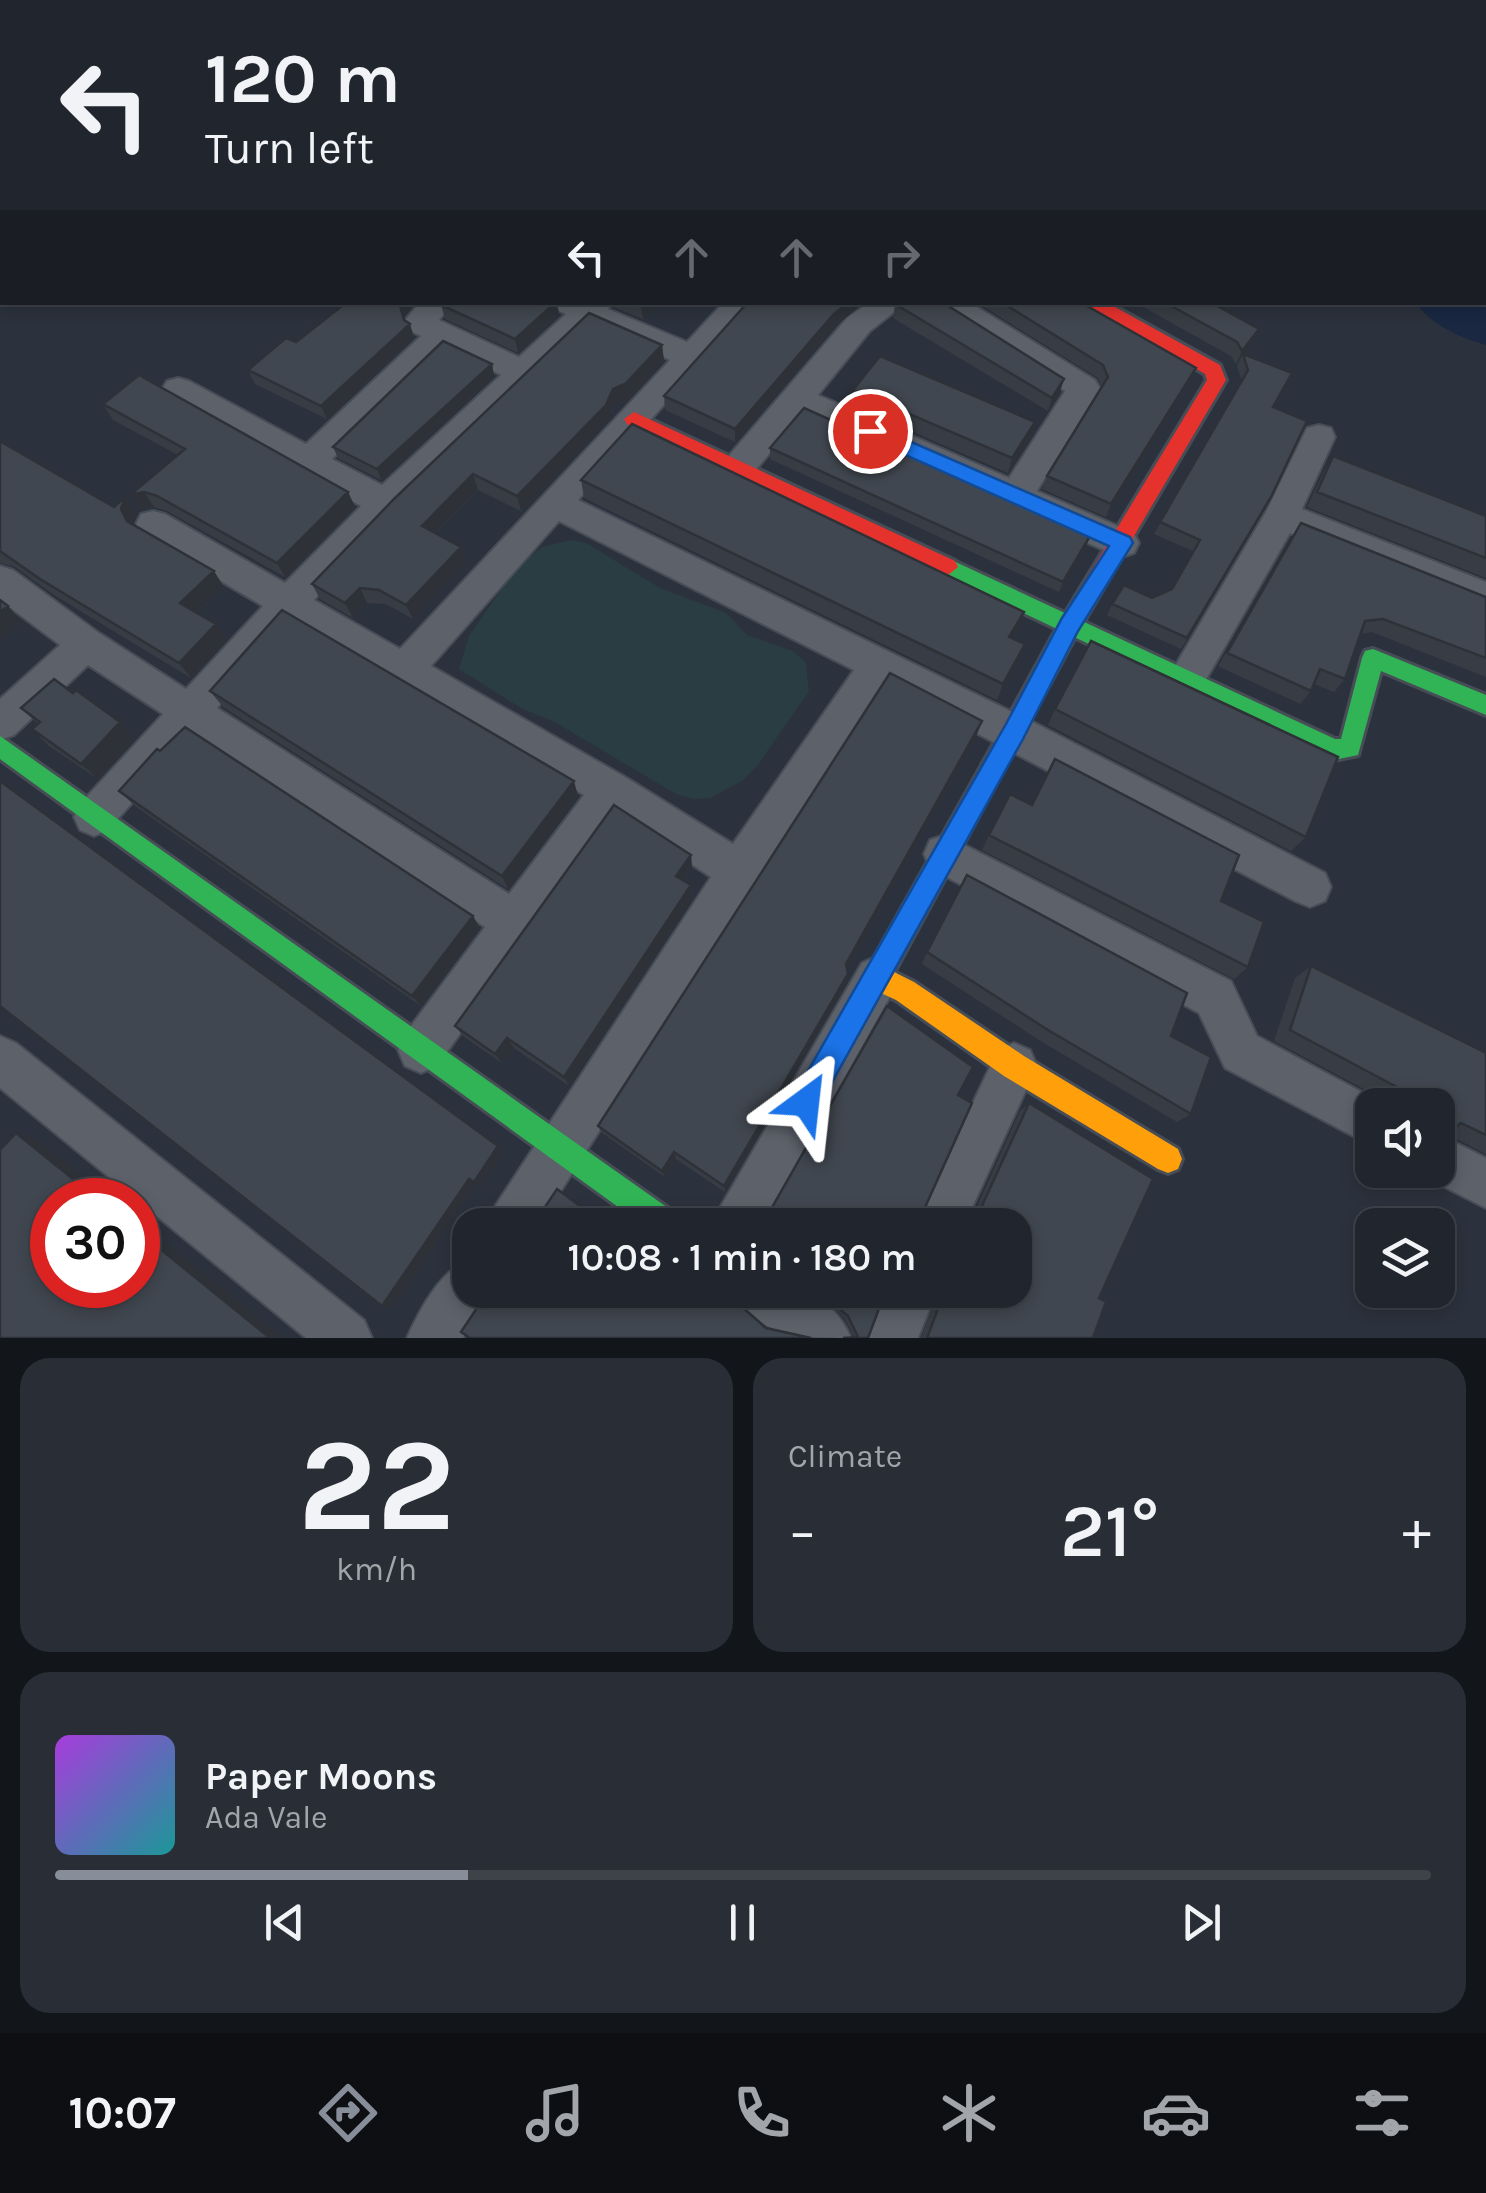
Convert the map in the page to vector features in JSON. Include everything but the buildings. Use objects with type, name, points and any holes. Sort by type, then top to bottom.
[{"type":"street","points":[[403,672],[739,305]]},
{"type":"street","points":[[738,468],[859,324],[888,305]]},
{"type":"street","points":[[951,305],[1084,388],[1016,496]]},
{"type":"street","points":[[744,1208],[877,978],[1070,625],[1122,543],[1217,376],[1096,305]]},
{"type":"street","points":[[94,818],[288,603],[584,306],[690,356]]},
{"type":"street","points":[[307,462],[441,318],[521,371]]},
{"type":"street","points":[[178,389],[384,503]]},
{"type":"street","points":[[798,399],[1122,543]]},
{"type":"street","points":[[634,419],[1341,752],[1350,748],[1370,659],[1379,658],[1486,705]]},
{"type":"street","points":[[1188,679],[1282,515],[1319,437]]},
{"type":"street","points":[[556,504],[1014,732],[1310,887]]},
{"type":"street","points":[[1282,515],[1486,598]]},
{"type":"street","points":[[153,524],[611,790],[738,871]]},
{"type":"street","points":[[0,580],[86,644],[515,922]]},
{"type":"street","points":[[0,723],[86,644]]},
{"type":"street","points":[[523,1208],[738,871],[878,665]]},
{"type":"street","points":[[0,746],[94,818],[644,1208]]},
{"type":"street","points":[[421,1050],[611,790]]},
{"type":"street","points":[[944,854],[1214,996],[1225,1008],[1231,1037],[1241,1052],[1355,1114]]},
{"type":"street","points":[[877,978],[905,991],[1014,1066],[1168,1159]]},
{"type":"street","points":[[947,1208],[1014,1066]]},
{"type":"street","points":[[5,1074],[346,1338]]},
{"type":"street","points":[[1455,1167],[1486,1184]]},
{"type":"street","points":[[433,1338],[454,1308]]},
{"type":"street","points":[[784,1308],[825,1338]]},
{"type":"street","points":[[892,1338],[904,1308]]},
{"type":"shaded area","points":[[571,540],[586,543],[660,588],[726,613],[747,635],[793,651],[806,663],[809,691],[757,766],[742,781],[710,798],[676,794],[459,669],[469,636],[517,567],[542,547]]},
{"type":"waterway","points":[[1447,305],[1486,327]]},
{"type":"traffic: fast","points":[[947,567],[1334,750],[1350,748],[1373,658],[1486,705]]},
{"type":"traffic: fast","points":[[0,746],[644,1208]]},
{"type":"traffic: slow","points":[[994,765],[877,978],[905,991],[1014,1066],[1168,1159]]},
{"type":"traffic: jam","points":[[994,765],[1070,625],[1217,380],[1213,370],[1096,305]]},
{"type":"traffic: jam","points":[[634,419],[947,567]]},
{"type":"route","points":[[806,1102],[1070,625],[1122,543],[870,431]]}]
